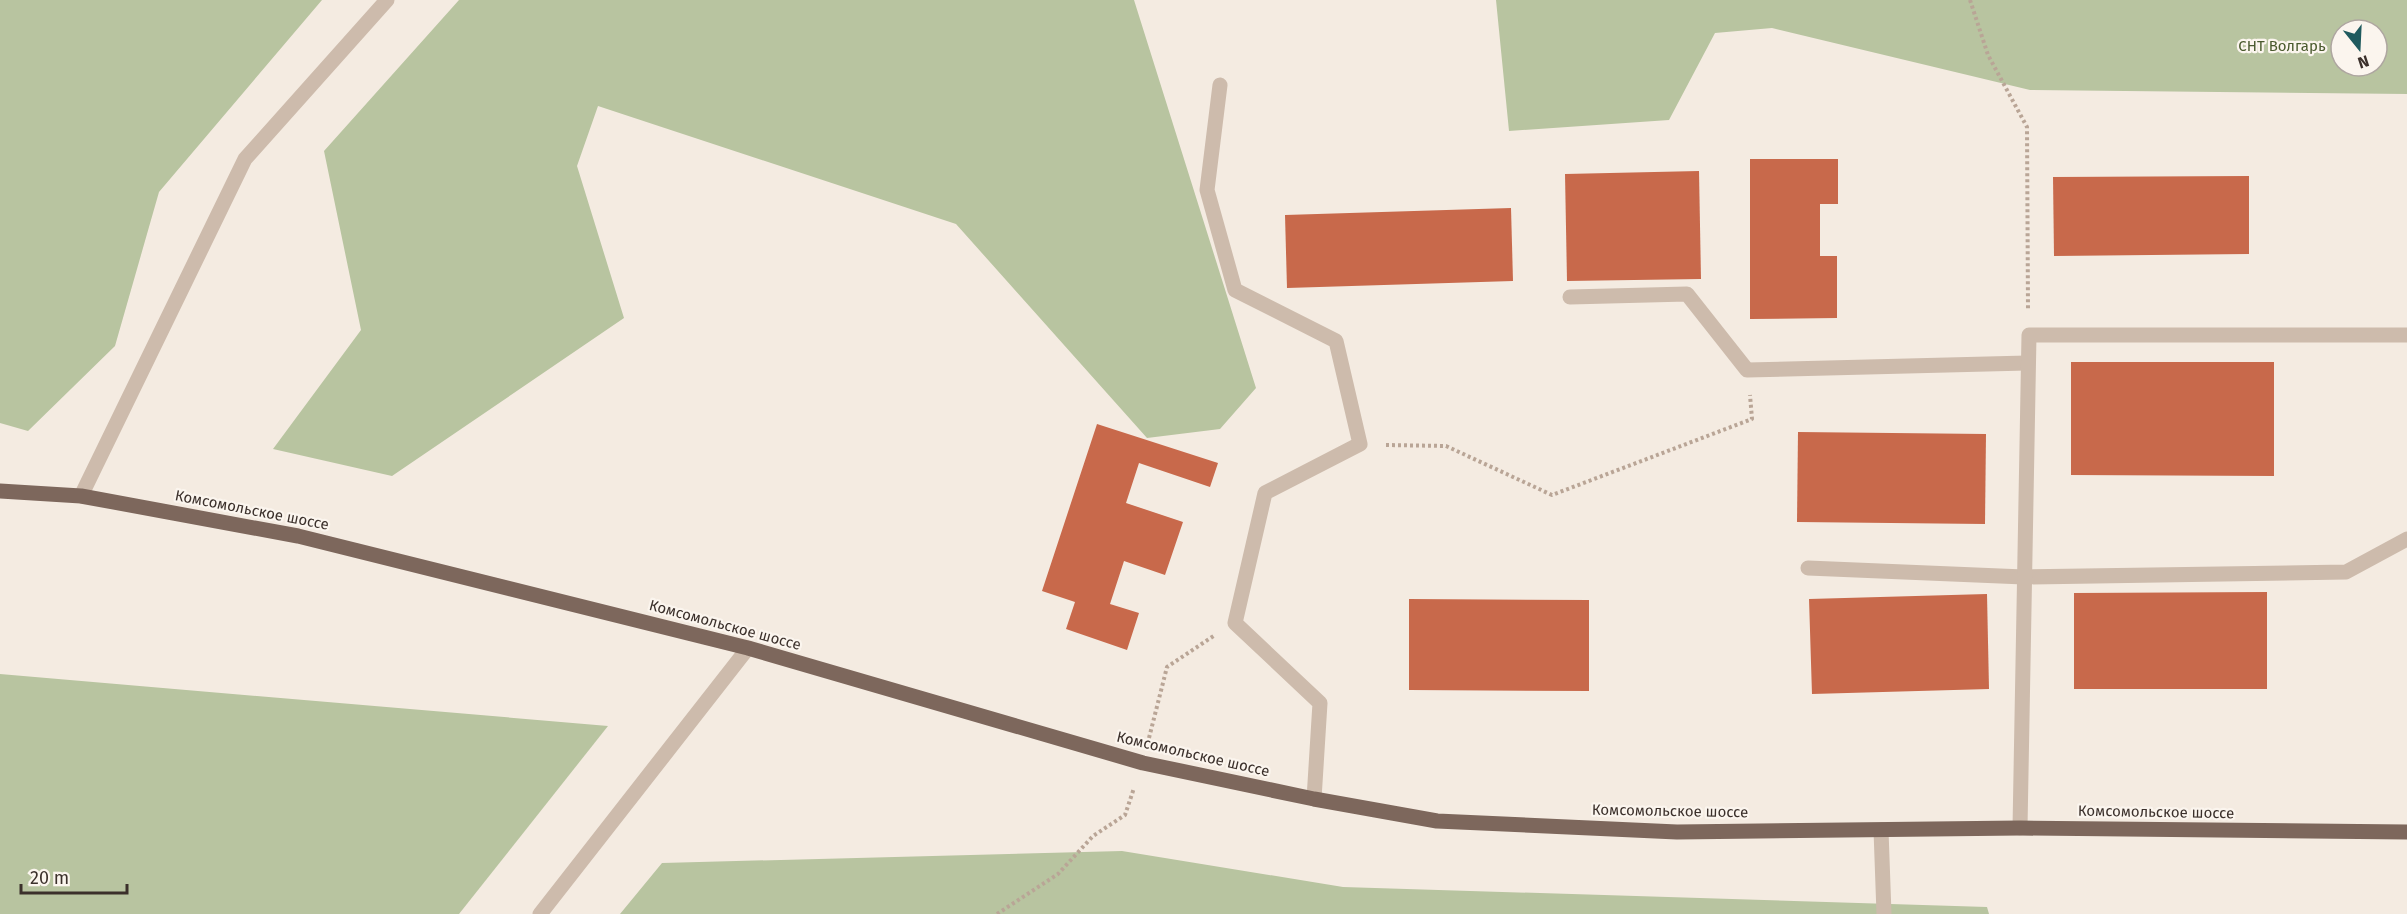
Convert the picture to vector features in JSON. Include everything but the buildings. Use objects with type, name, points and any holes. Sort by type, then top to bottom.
[{"type":"main road","name":"Комсомольское шоссе","points":[[0,491],[81,496],[298,536],[748,648],[1143,763],[1314,799],[1437,821],[1677,832],[2020,828],[2407,832]]},
{"type":"street","points":[[81,496],[245,159],[387,0]]},
{"type":"street","points":[[1220,86],[1207,190],[1235,290],[1336,341],[1360,444],[1265,493],[1234,623],[1320,703],[1314,799]]},
{"type":"street","points":[[1570,297],[1687,294],[1747,370],[2027,363]]},
{"type":"street","points":[[2020,828],[2029,335],[2407,335]]},
{"type":"street","points":[[1808,568],[2024,577],[2346,572],[2407,539]]},
{"type":"street","points":[[540,914],[748,648]]},
{"type":"street","points":[[1881,830],[1884,914]]},
{"type":"path","points":[[1970,0],[1988,56],[2027,127],[2029,335]]},
{"type":"path","points":[[1360,444],[1446,446],[1552,495],[1752,419],[1747,370]]},
{"type":"path","points":[[997,914],[1058,874],[1093,836],[1125,815],[1143,763],[1167,667],[1234,623]]},
{"type":"green space","points":[[0,0],[322,0],[159,192],[115,346],[28,431],[0,423]]},
{"type":"green space","points":[[459,0],[1134,0],[1256,388],[1220,429],[1147,438],[956,224],[598,106],[577,166],[624,318],[392,476],[273,449],[361,330],[324,151]]},
{"type":"green space","name":"СНТ Волгарь","points":[[1496,0],[2407,0],[2407,94],[2030,90],[1772,28],[1715,33],[1669,120],[1509,131]]},
{"type":"green space","points":[[0,674],[608,726],[459,914],[0,914]]},
{"type":"green space","points":[[1122,851],[1343,887],[1987,907],[1989,914],[620,914],[662,863]]}]
